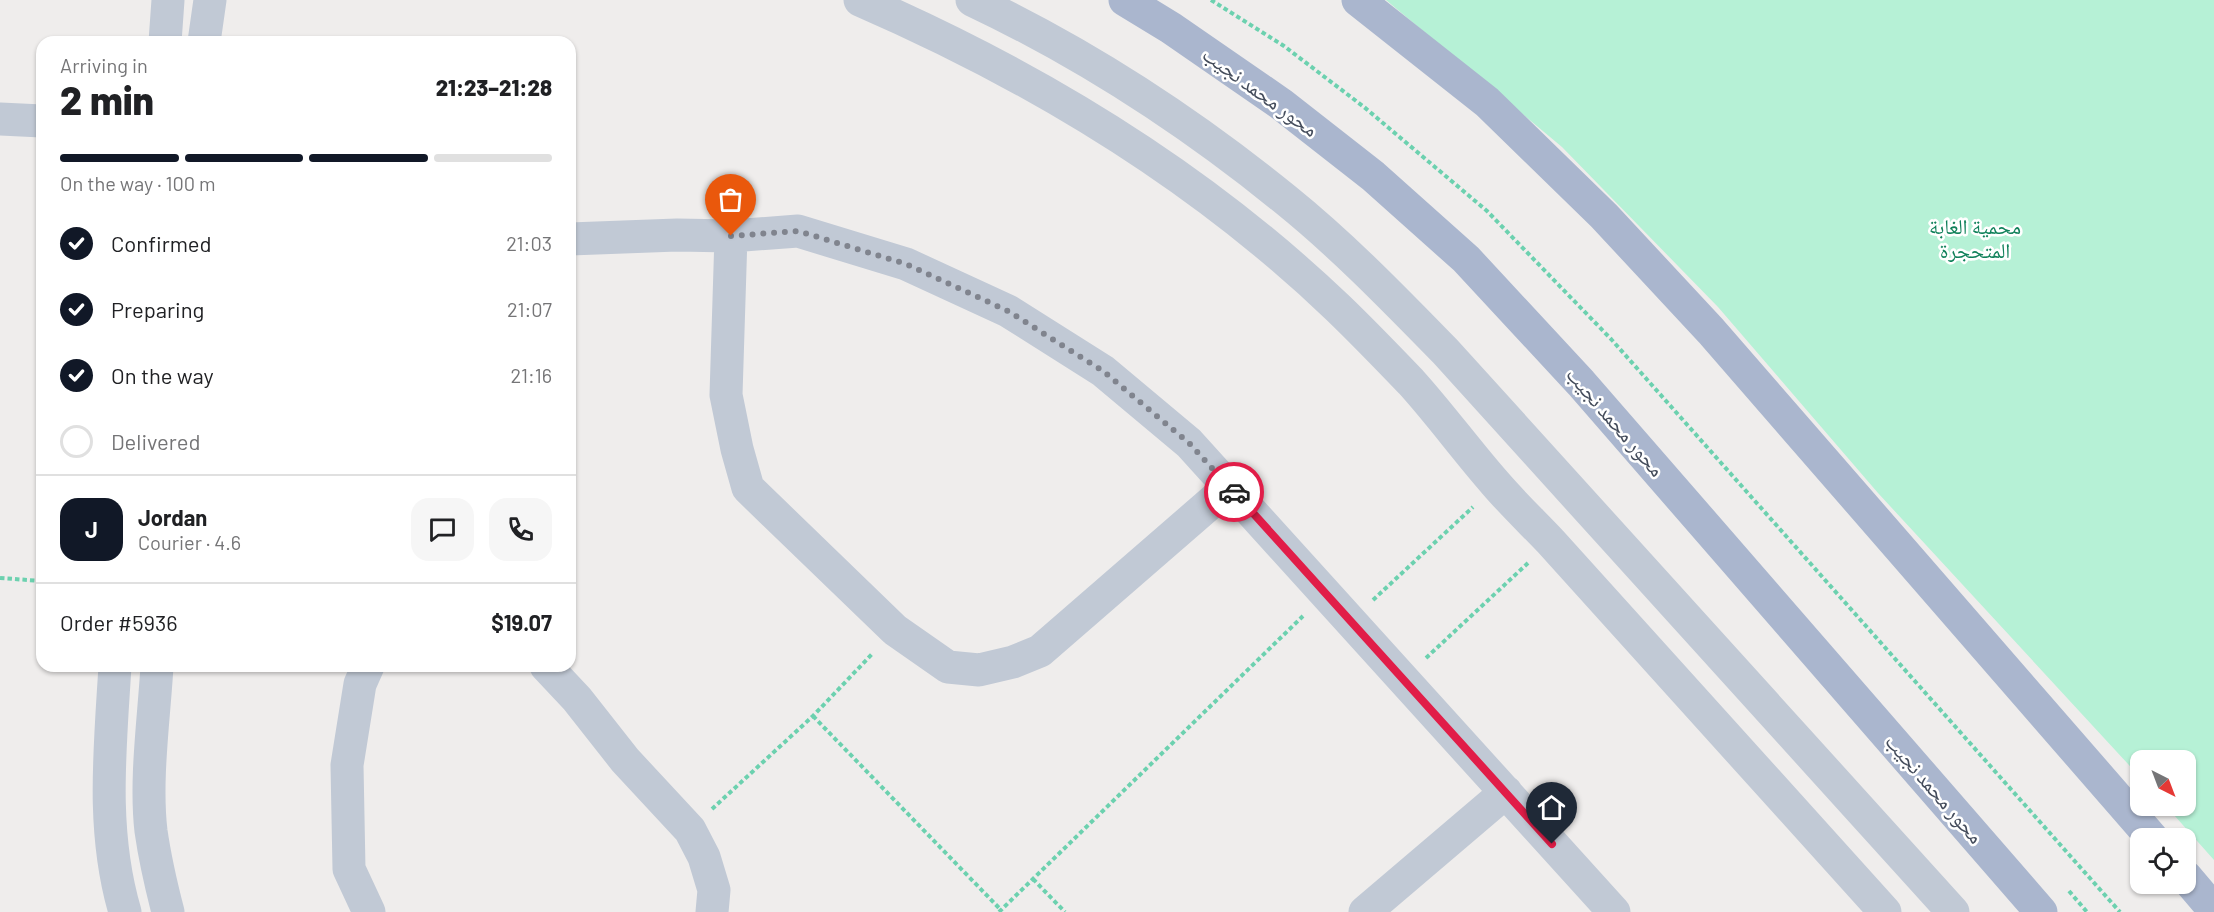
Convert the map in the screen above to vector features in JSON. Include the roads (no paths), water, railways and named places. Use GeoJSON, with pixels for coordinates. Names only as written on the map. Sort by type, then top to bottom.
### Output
{"type":"FeatureCollection","features":[{"type":"Feature","properties":{"kind":"main road","name":"محور محمد نجيب"},"geometry":{"type":"LineString","coordinates":[[1125,0],[1171,28],[1281,104],[1373,176],[1466,259],[1581,382],[2041,912]]}},
{"type":"Feature","properties":{"kind":"main road"},"geometry":{"type":"LineString","coordinates":[[1358,0],[1487,102],[1604,216],[1719,340],[2143,828]]}},
{"type":"Feature","properties":{"kind":"main road"},"geometry":{"type":"LineString","coordinates":[[2196,889],[2214,910]]}},
{"type":"Feature","properties":{"kind":"street"},"geometry":{"type":"LineString","coordinates":[[165,36],[168,0]]}},
{"type":"Feature","properties":{"kind":"street"},"geometry":{"type":"LineString","coordinates":[[205,36],[210,0]]}},
{"type":"Feature","properties":{"kind":"street"},"geometry":{"type":"LineString","coordinates":[[860,0],[992,62],[1085,114],[1192,187],[1257,237],[1337,307],[1411,383],[1496,485],[1551,542],[1885,912]]}},
{"type":"Feature","properties":{"kind":"street"},"geometry":{"type":"LineString","coordinates":[[972,0],[1012,19],[1108,73],[1199,134],[1287,201],[1369,274],[1445,351],[1953,912]]}},
{"type":"Feature","properties":{"kind":"street"},"geometry":{"type":"LineString","coordinates":[[0,119],[36,121]]}},
{"type":"Feature","properties":{"kind":"street"},"geometry":{"type":"LineString","coordinates":[[576,238],[731,236],[798,231],[906,264],[1008,311],[1103,371],[1189,443],[1614,912]]}},
{"type":"Feature","properties":{"kind":"street"},"geometry":{"type":"LineString","coordinates":[[731,236],[726,395],[748,488],[895,630],[948,667],[979,670],[1013,662],[1040,651],[1229,487]]}},
{"type":"Feature","properties":{"kind":"street"},"geometry":{"type":"LineString","coordinates":[[115,672],[107,780],[111,841],[118,888],[125,912]]}},
{"type":"Feature","properties":{"kind":"street"},"geometry":{"type":"LineString","coordinates":[[157,672],[150,777],[151,830],[168,912]]}},
{"type":"Feature","properties":{"kind":"street"},"geometry":{"type":"LineString","coordinates":[[365,672],[360,684],[347,765],[349,869],[369,912]]}},
{"type":"Feature","properties":{"kind":"street"},"geometry":{"type":"LineString","coordinates":[[552,672],[577,699],[625,760],[690,830],[704,857],[714,890],[712,912]]}},
{"type":"Feature","properties":{"kind":"street"},"geometry":{"type":"LineString","coordinates":[[1365,912],[1506,792]]}},
{"type":"Feature","properties":{"kind":"park label","name":"محمية الغابة المتحجرة"},"geometry":{"type":"Point","coordinates":[1975,239]}}]}
